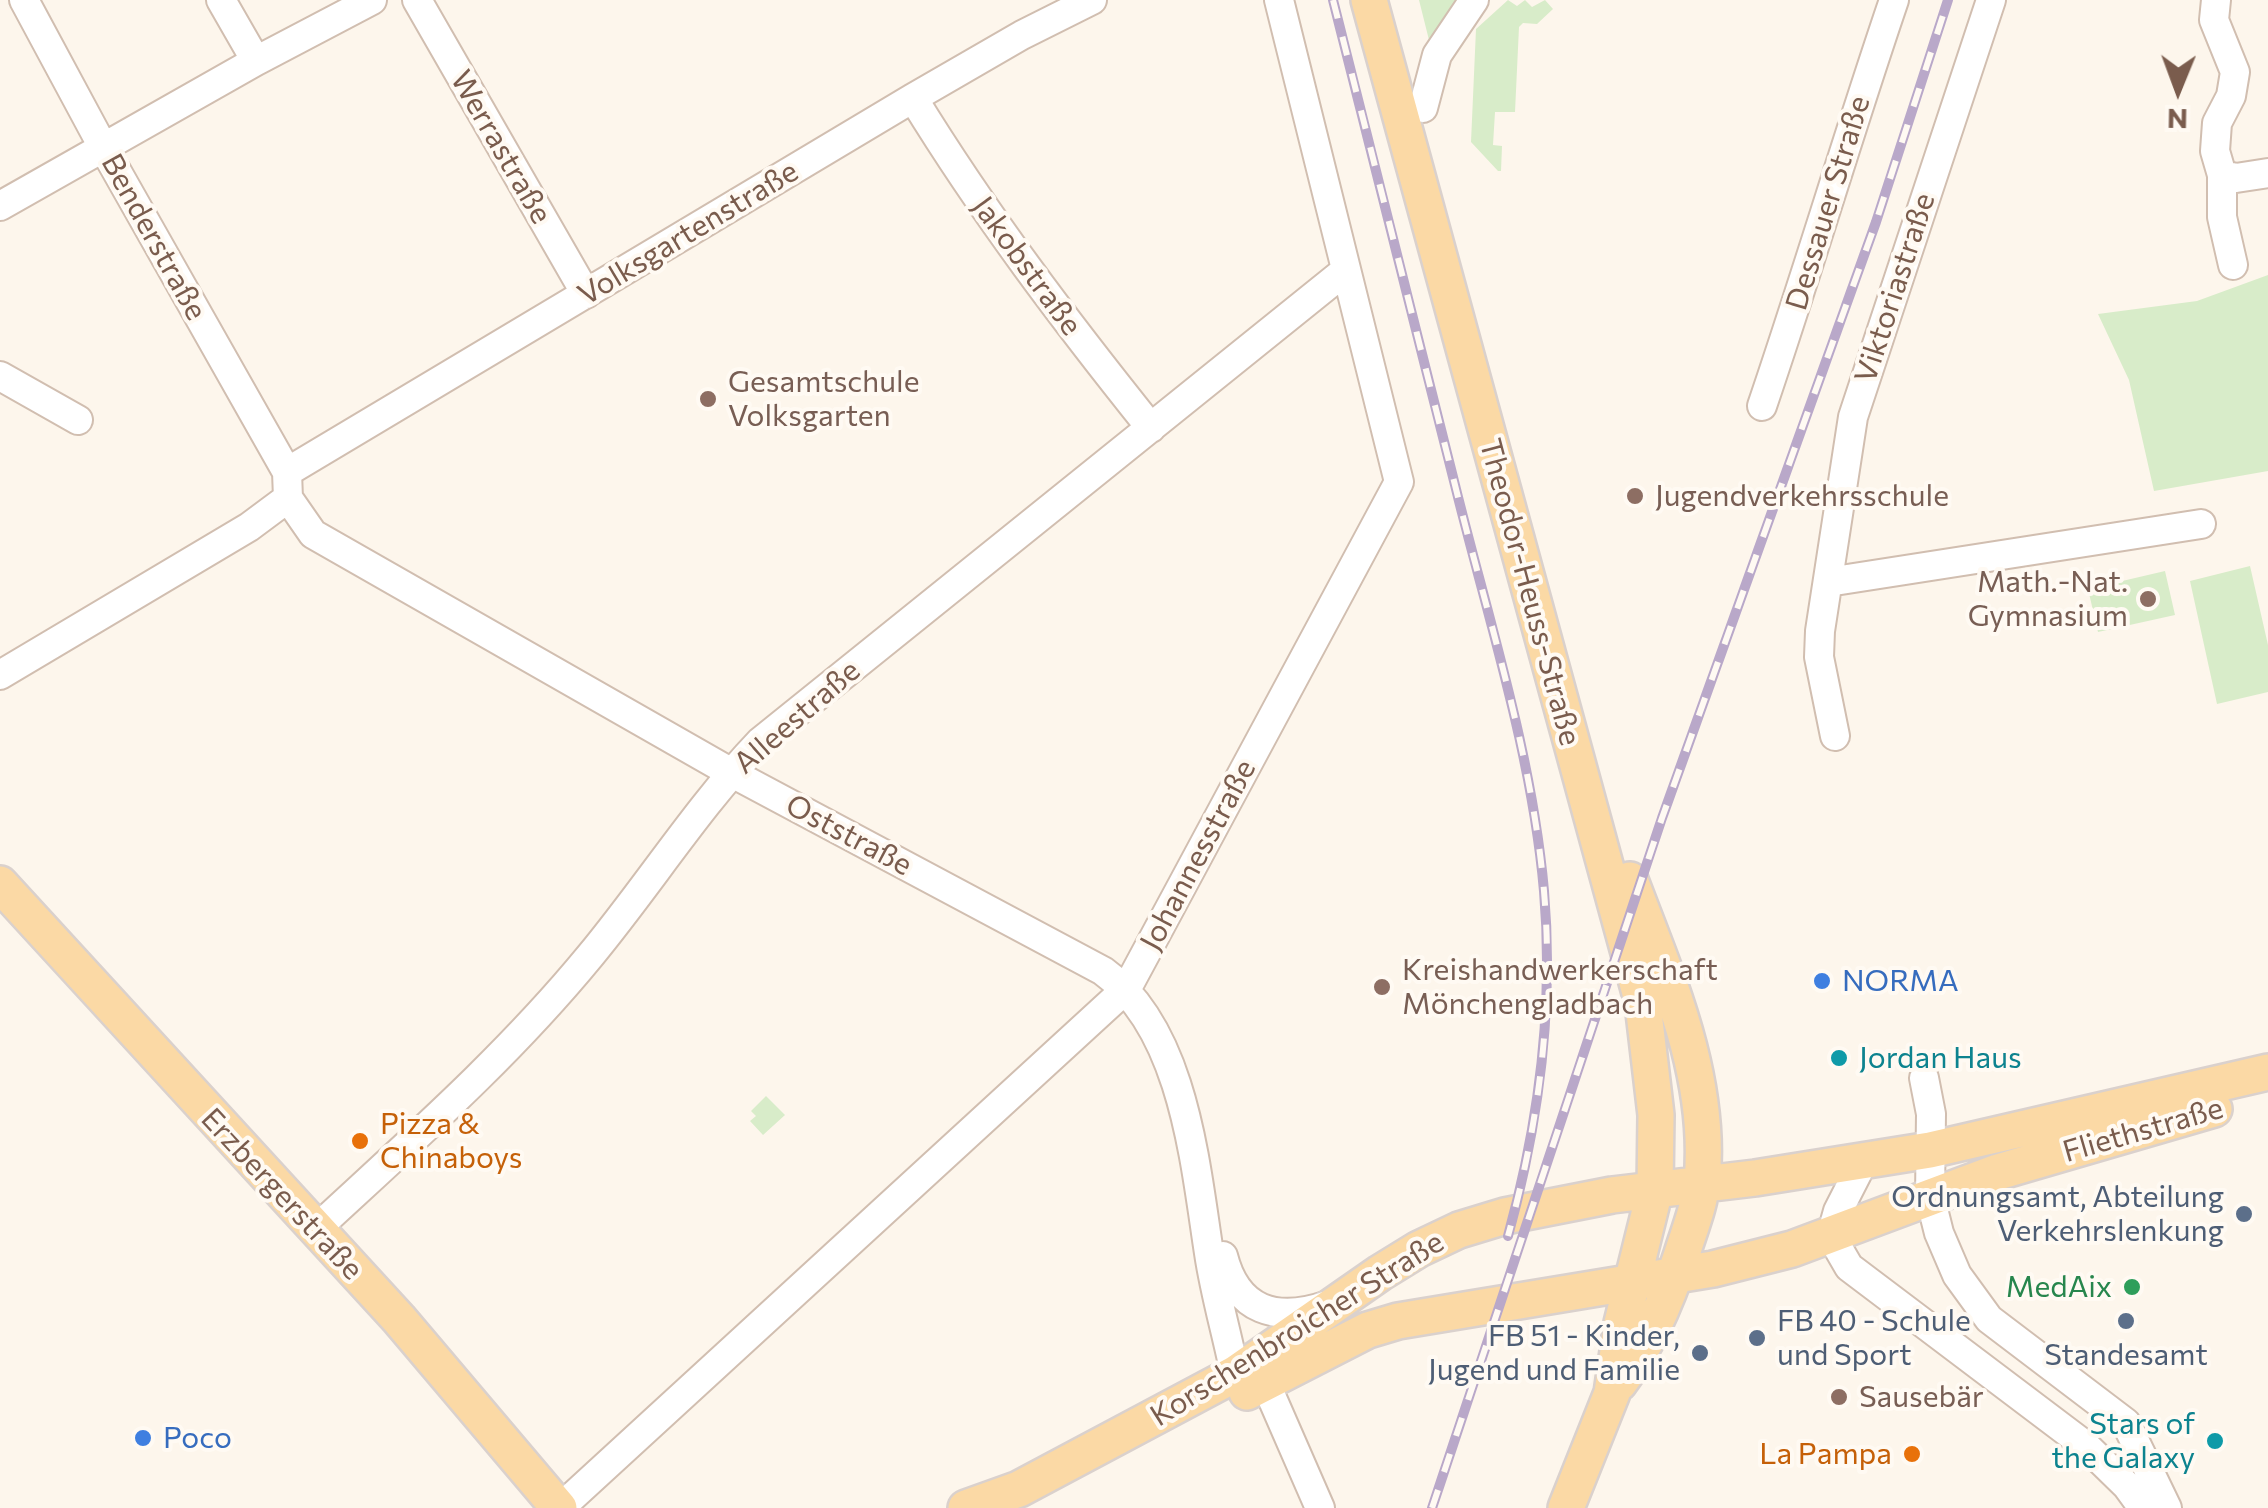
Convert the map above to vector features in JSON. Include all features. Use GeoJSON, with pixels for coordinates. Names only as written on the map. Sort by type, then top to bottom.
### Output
{"type":"FeatureCollection","features":[{"type":"Feature","properties":{"kind":"main road","name":"Theodor-Heuss-Straße"},"geometry":{"type":"LineString","coordinates":[[1369,0],[1643,1004],[1656,1115],[1655,1190],[1622,1323],[1612,1393]]}},
{"type":"Feature","properties":{"kind":"main road","name":"Theodor-Heuss-Straße"},"geometry":{"type":"LineString","coordinates":[[1394,0],[1626,870],[1694,1066],[1703,1141],[1702,1184],[1675,1275],[1651,1335],[1612,1393]]}},
{"type":"Feature","properties":{"kind":"main road","name":"Erzbergerstraße"},"geometry":{"type":"LineString","coordinates":[[0,884],[448,1374],[559,1508]]}},
{"type":"Feature","properties":{"kind":"main road","name":"Fliethstraße"},"geometry":{"type":"LineString","coordinates":[[1702,1184],[1930,1150],[2268,1072]]}},
{"type":"Feature","properties":{"kind":"main road","name":"Fliethstraße"},"geometry":{"type":"LineString","coordinates":[[1675,1275],[1753,1260],[1831,1236],[1998,1172],[2268,1094]]}},
{"type":"Feature","properties":{"kind":"main road"},"geometry":{"type":"LineString","coordinates":[[1634,1282],[1751,1178]]}},
{"type":"Feature","properties":{"kind":"main road","name":"Korschenbroicher Straße"},"geometry":{"type":"LineString","coordinates":[[1027,1508],[1250,1378],[1344,1299],[1420,1249],[1460,1230],[1505,1216],[1702,1184]]}},
{"type":"Feature","properties":{"kind":"main road"},"geometry":{"type":"LineString","coordinates":[[1577,1291],[1662,1229],[1702,1184]]}},
{"type":"Feature","properties":{"kind":"main road","name":"Korschenbroicher Straße"},"geometry":{"type":"LineString","coordinates":[[966,1508],[1020,1489],[1250,1378],[1368,1330],[1398,1321],[1675,1275]]}},
{"type":"Feature","properties":{"kind":"main road"},"geometry":{"type":"LineString","coordinates":[[1566,1508],[1612,1393]]}},
{"type":"Feature","properties":{"kind":"street","name":"Benderstraße"},"geometry":{"type":"LineString","coordinates":[[24,0],[288,485]]}},
{"type":"Feature","properties":{"kind":"street"},"geometry":{"type":"LineString","coordinates":[[221,0],[256,61]]}},
{"type":"Feature","properties":{"kind":"street"},"geometry":{"type":"LineString","coordinates":[[0,206],[372,0]]}},
{"type":"Feature","properties":{"kind":"street","name":"Werrastraße"},"geometry":{"type":"LineString","coordinates":[[417,0],[586,294]]}},
{"type":"Feature","properties":{"kind":"street","name":"Volksgartenstraße"},"geometry":{"type":"LineString","coordinates":[[0,675],[249,527],[288,485],[586,294],[913,98],[1092,0]]}},
{"type":"Feature","properties":{"kind":"street","name":"Johannesstraße"},"geometry":{"type":"LineString","coordinates":[[559,1508],[1126,988],[1398,482],[1279,0]]}},
{"type":"Feature","properties":{"kind":"street"},"geometry":{"type":"LineString","coordinates":[[1423,108],[1437,55],[1474,0]]}},
{"type":"Feature","properties":{"kind":"street","name":"Dessauer Straße"},"geometry":{"type":"LineString","coordinates":[[1762,406],[1894,0]]}},
{"type":"Feature","properties":{"kind":"street","name":"Viktoriastraße"},"geometry":{"type":"LineString","coordinates":[[1835,736],[1819,657],[1852,418],[1991,0]]}},
{"type":"Feature","properties":{"kind":"street"},"geometry":{"type":"LineString","coordinates":[[2216,0],[2214,20],[2235,72],[2231,96],[2217,123],[2216,150],[2222,175],[2222,217],[2233,265]]}},
{"type":"Feature","properties":{"kind":"street","name":"Jakobstraße"},"geometry":{"type":"LineString","coordinates":[[913,98],[953,163],[1034,277],[1151,428]]}},
{"type":"Feature","properties":{"kind":"street"},"geometry":{"type":"LineString","coordinates":[[2222,175],[2236,178],[2268,173]]}},
{"type":"Feature","properties":{"kind":"street","name":"Alleestraße"},"geometry":{"type":"LineString","coordinates":[[315,1230],[505,1053],[591,955],[730,772],[760,742],[1345,271]]}},
{"type":"Feature","properties":{"kind":"street"},"geometry":{"type":"LineString","coordinates":[[0,376],[78,420]]}},
{"type":"Feature","properties":{"kind":"street","name":"Oststraße"},"geometry":{"type":"LineString","coordinates":[[288,485],[314,534],[730,772],[1103,971],[1126,988],[1166,1055],[1206,1218],[1208,1252],[1250,1378],[1320,1508]]}},
{"type":"Feature","properties":{"kind":"street"},"geometry":{"type":"LineString","coordinates":[[1828,582],[2201,524]]}},
{"type":"Feature","properties":{"kind":"street"},"geometry":{"type":"LineString","coordinates":[[1924,1078],[1932,1114],[1930,1197],[1947,1254],[1972,1298],[1990,1319],[2126,1423],[2167,1508]]}},
{"type":"Feature","properties":{"kind":"street"},"geometry":{"type":"LineString","coordinates":[[1863,1162],[1838,1210],[1831,1236],[1849,1267],[2086,1446],[2127,1486],[2143,1508]]}},
{"type":"Feature","properties":{"kind":"street","name":"Oststraße"},"geometry":{"type":"LineString","coordinates":[[1206,1218],[1229,1280],[1244,1299],[1283,1312],[1312,1310],[1344,1299]]}},
{"type":"Feature","properties":{"kind":"green space"},"geometry":{"type":"Polygon","coordinates":[[[1419,0],[1465,0],[1431,48],[1419,0]]]}},
{"type":"Feature","properties":{"kind":"green space"},"geometry":{"type":"Polygon","coordinates":[[[1508,0],[1517,6],[1525,0],[1532,7],[1545,0],[1553,9],[1537,24],[1523,23],[1519,27],[1515,112],[1495,112],[1493,145],[1502,146],[1498,171],[1471,142],[1476,29],[1508,0]]]}},
{"type":"Feature","properties":{"kind":"green space"},"geometry":{"type":"Polygon","coordinates":[[[2268,275],[2268,471],[2154,491],[2129,380],[2098,314],[2197,301],[2268,275]]]}},
{"type":"Feature","properties":{"kind":"green space"},"geometry":{"type":"Polygon","coordinates":[[[2250,566],[2268,645],[2268,692],[2217,704],[2190,581],[2250,566]]]}},
{"type":"Feature","properties":{"kind":"green space"},"geometry":{"type":"Polygon","coordinates":[[[2165,571],[2175,615],[2098,632],[2088,589],[2165,571]]]}},
{"type":"Feature","properties":{"kind":"green space"},"geometry":{"type":"Polygon","coordinates":[[[766,1096],[785,1115],[763,1135],[750,1121],[756,1116],[751,1111],[766,1096]]]}},
{"type":"Feature","properties":{"kind":"railway"},"geometry":{"type":"LineString","coordinates":[[1333,0],[1507,686],[1538,839],[1547,935],[1545,1022],[1536,1108],[1508,1236]]}},
{"type":"Feature","properties":{"kind":"railway"},"geometry":{"type":"LineString","coordinates":[[1432,1508],[1662,818],[1876,222],[1948,0]]}},
{"type":"Feature","properties":{"kind":"place","name":"Gesamtschule Volksgarten"},"geometry":{"type":"Point","coordinates":[708,399]}},
{"type":"Feature","properties":{"kind":"place","name":"Jugendverkehrsschule"},"geometry":{"type":"Point","coordinates":[1635,496]}},
{"type":"Feature","properties":{"kind":"place","name":"Math.-Nat. Gymnasium"},"geometry":{"type":"Point","coordinates":[2148,599]}},
{"type":"Feature","properties":{"kind":"place","name":"NORMA"},"geometry":{"type":"Point","coordinates":[1822,981]}},
{"type":"Feature","properties":{"kind":"place","name":"Kreishandwerkerschaft Mönchengladbach"},"geometry":{"type":"Point","coordinates":[1382,987]}},
{"type":"Feature","properties":{"kind":"place","name":"Jordan Haus"},"geometry":{"type":"Point","coordinates":[1839,1058]}},
{"type":"Feature","properties":{"kind":"place","name":"Pizza & Chinaboys"},"geometry":{"type":"Point","coordinates":[360,1141]}},
{"type":"Feature","properties":{"kind":"place","name":"Ordnungsamt, Abteilung Verkehrslenkung"},"geometry":{"type":"Point","coordinates":[2244,1214]}},
{"type":"Feature","properties":{"kind":"place","name":"MedAix"},"geometry":{"type":"Point","coordinates":[2132,1287]}},
{"type":"Feature","properties":{"kind":"place","name":"Standesamt"},"geometry":{"type":"Point","coordinates":[2126,1321]}},
{"type":"Feature","properties":{"kind":"place","name":"FB 40 - Schule und Sport"},"geometry":{"type":"Point","coordinates":[1757,1338]}},
{"type":"Feature","properties":{"kind":"place","name":"FB 51 - Kinder, Jugend und Familie"},"geometry":{"type":"Point","coordinates":[1700,1353]}},
{"type":"Feature","properties":{"kind":"place","name":"Sausebär"},"geometry":{"type":"Point","coordinates":[1839,1397]}},
{"type":"Feature","properties":{"kind":"place","name":"Poco"},"geometry":{"type":"Point","coordinates":[143,1438]}},
{"type":"Feature","properties":{"kind":"place","name":"Stars of the Galaxy"},"geometry":{"type":"Point","coordinates":[2215,1441]}},
{"type":"Feature","properties":{"kind":"place","name":"La Pampa"},"geometry":{"type":"Point","coordinates":[1912,1454]}}]}
